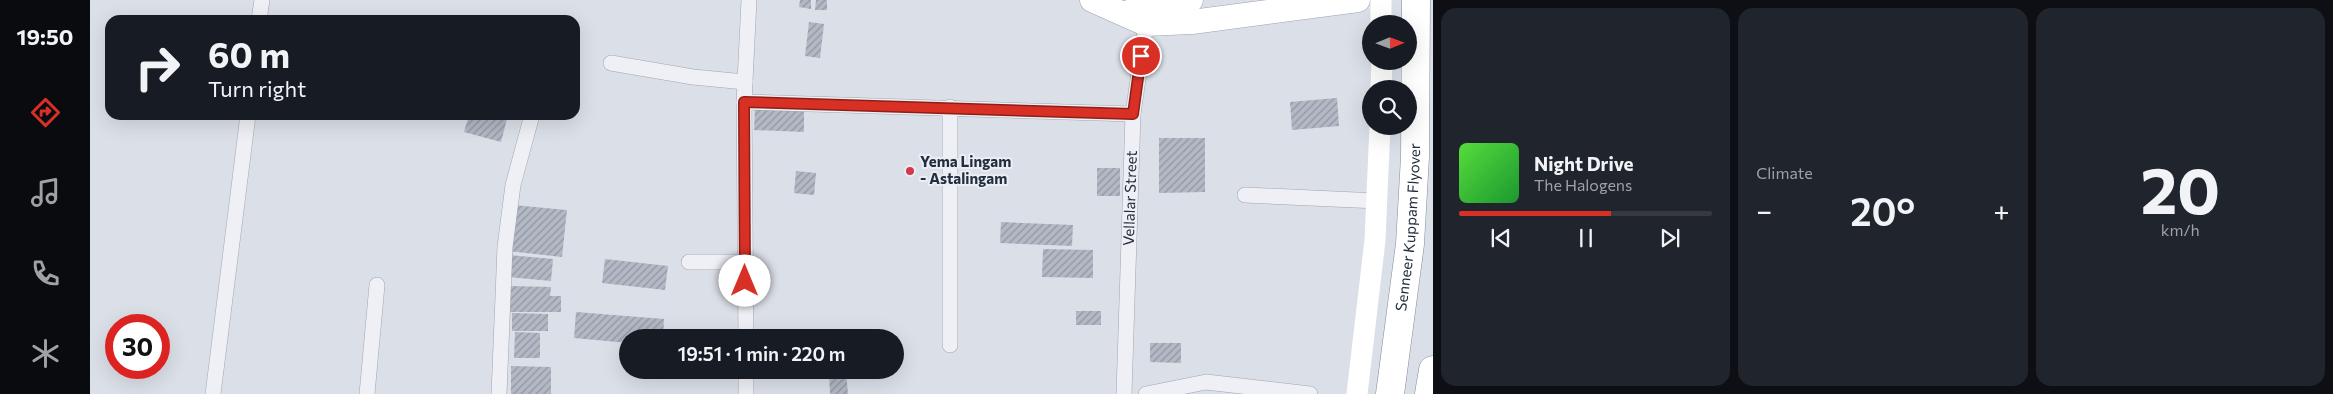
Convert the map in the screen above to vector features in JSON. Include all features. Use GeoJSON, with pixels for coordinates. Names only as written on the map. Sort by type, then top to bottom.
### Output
{"type":"FeatureCollection","features":[{"type":"Feature","properties":{"kind":"highway","name":"Senneer Kuppam Flyover"},"geometry":{"type":"LineString","coordinates":[[1390,394],[1412,215],[1416,148],[1416,0]]}},
{"type":"Feature","properties":{"kind":"highway"},"geometry":{"type":"LineString","coordinates":[[1429,394],[1433,370]]}},
{"type":"Feature","properties":{"kind":"main road"},"geometry":{"type":"LineString","coordinates":[[1092,0],[1124,14],[1147,14],[1192,22],[1358,0]]}},
{"type":"Feature","properties":{"kind":"main road"},"geometry":{"type":"LineString","coordinates":[[1147,14],[1191,0]]}},
{"type":"Feature","properties":{"kind":"street"},"geometry":{"type":"LineString","coordinates":[[260,15],[262,0]]}},
{"type":"Feature","properties":{"kind":"street"},"geometry":{"type":"LineString","coordinates":[[746,329],[744,102],[749,0]]}},
{"type":"Feature","properties":{"kind":"street"},"geometry":{"type":"LineString","coordinates":[[1381,0],[1381,15]]}},
{"type":"Feature","properties":{"kind":"street","name":"Vellalar Street"},"geometry":{"type":"LineString","coordinates":[[1124,394],[1133,114],[1147,14]]}},
{"type":"Feature","properties":{"kind":"street"},"geometry":{"type":"LineString","coordinates":[[611,64],[693,77],[745,82]]}},
{"type":"Feature","properties":{"kind":"street"},"geometry":{"type":"LineString","coordinates":[[744,102],[1133,114]]}},
{"type":"Feature","properties":{"kind":"street"},"geometry":{"type":"LineString","coordinates":[[950,107],[950,345]]}},
{"type":"Feature","properties":{"kind":"street"},"geometry":{"type":"LineString","coordinates":[[213,394],[247,120]]}},
{"type":"Feature","properties":{"kind":"street"},"geometry":{"type":"LineString","coordinates":[[499,394],[505,248],[513,185],[531,120]]}},
{"type":"Feature","properties":{"kind":"street"},"geometry":{"type":"LineString","coordinates":[[1357,394],[1370,297],[1378,201],[1380,135]]}},
{"type":"Feature","properties":{"kind":"street"},"geometry":{"type":"LineString","coordinates":[[1245,195],[1378,201]]}},
{"type":"Feature","properties":{"kind":"street"},"geometry":{"type":"LineString","coordinates":[[689,262],[745,262]]}},
{"type":"Feature","properties":{"kind":"street"},"geometry":{"type":"LineString","coordinates":[[367,394],[377,285]]}},
{"type":"Feature","properties":{"kind":"street"},"geometry":{"type":"LineString","coordinates":[[746,379],[746,394]]}},
{"type":"Feature","properties":{"kind":"street"},"geometry":{"type":"LineString","coordinates":[[1146,394],[1206,382],[1310,394]]}},
{"type":"Feature","properties":{"kind":"building"},"geometry":{"type":"Polygon","coordinates":[[[800,0],[811,0],[811,9],[799,7],[800,0]]]}},
{"type":"Feature","properties":{"kind":"building"},"geometry":{"type":"Polygon","coordinates":[[[816,0],[827,0],[827,10],[815,10],[816,0]]]}},
{"type":"Feature","properties":{"kind":"building"},"geometry":{"type":"Polygon","coordinates":[[[809,22],[824,24],[820,58],[805,56],[809,22]]]}},
{"type":"Feature","properties":{"kind":"building"},"geometry":{"type":"Polygon","coordinates":[[[1337,98],[1339,126],[1292,130],[1290,102],[1337,98]]]}},
{"type":"Feature","properties":{"kind":"building"},"geometry":{"type":"Polygon","coordinates":[[[755,107],[804,109],[804,132],[754,130],[755,107]]]}},
{"type":"Feature","properties":{"kind":"building"},"geometry":{"type":"Polygon","coordinates":[[[468,120],[507,120],[501,142],[464,132],[468,120]]]}},
{"type":"Feature","properties":{"kind":"building"},"geometry":{"type":"Polygon","coordinates":[[[1159,138],[1205,138],[1205,192],[1159,193],[1159,138]]]}},
{"type":"Feature","properties":{"kind":"building"},"geometry":{"type":"Polygon","coordinates":[[[1097,168],[1120,168],[1120,196],[1097,196],[1097,168]]]}},
{"type":"Feature","properties":{"kind":"building"},"geometry":{"type":"Polygon","coordinates":[[[796,171],[816,173],[814,195],[794,193],[796,171]]]}},
{"type":"Feature","properties":{"kind":"building"},"geometry":{"type":"Polygon","coordinates":[[[513,205],[567,210],[562,257],[508,251],[513,205]]]}},
{"type":"Feature","properties":{"kind":"building"},"geometry":{"type":"Polygon","coordinates":[[[1001,222],[1073,225],[1072,246],[1000,243],[1001,222]]]}},
{"type":"Feature","properties":{"kind":"building"},"geometry":{"type":"Polygon","coordinates":[[[1043,249],[1093,250],[1093,278],[1042,277],[1043,249]]]}},
{"type":"Feature","properties":{"kind":"building"},"geometry":{"type":"Polygon","coordinates":[[[509,255],[553,259],[551,281],[507,277],[509,255]]]}},
{"type":"Feature","properties":{"kind":"building"},"geometry":{"type":"Polygon","coordinates":[[[605,259],[668,266],[665,290],[602,283],[605,259]]]}},
{"type":"Feature","properties":{"kind":"building"},"geometry":{"type":"Polygon","coordinates":[[[509,286],[551,287],[550,296],[561,296],[561,312],[509,312],[509,286]]]}},
{"type":"Feature","properties":{"kind":"building"},"geometry":{"type":"Polygon","coordinates":[[[1076,311],[1101,311],[1101,325],[1076,325],[1076,311]]]}},
{"type":"Feature","properties":{"kind":"building"},"geometry":{"type":"Polygon","coordinates":[[[576,312],[664,319],[663,329],[619,329],[619,342],[574,338],[576,312]]]}},
{"type":"Feature","properties":{"kind":"building"},"geometry":{"type":"Polygon","coordinates":[[[512,313],[548,314],[548,331],[512,331],[512,313]]]}},
{"type":"Feature","properties":{"kind":"building"},"geometry":{"type":"Polygon","coordinates":[[[515,332],[540,333],[540,358],[514,358],[515,332]]]}},
{"type":"Feature","properties":{"kind":"building"},"geometry":{"type":"Polygon","coordinates":[[[1150,343],[1181,343],[1181,363],[1150,362],[1150,343]]]}},
{"type":"Feature","properties":{"kind":"building"},"geometry":{"type":"Polygon","coordinates":[[[511,366],[551,367],[551,394],[511,394],[511,366]]]}},
{"type":"Feature","properties":{"kind":"building"},"geometry":{"type":"Polygon","coordinates":[[[829,379],[847,379],[848,394],[830,394],[829,379]]]}},
{"type":"Feature","properties":{"kind":"place","name":"Yema Lingam - Astalingam"},"geometry":{"type":"Point","coordinates":[910,171]}},
{"type":"Feature","properties":{"kind":"route"},"geometry":{"type":"LineString","coordinates":[[745,281],[744,102],[1133,114],[1141,56]]}}]}
